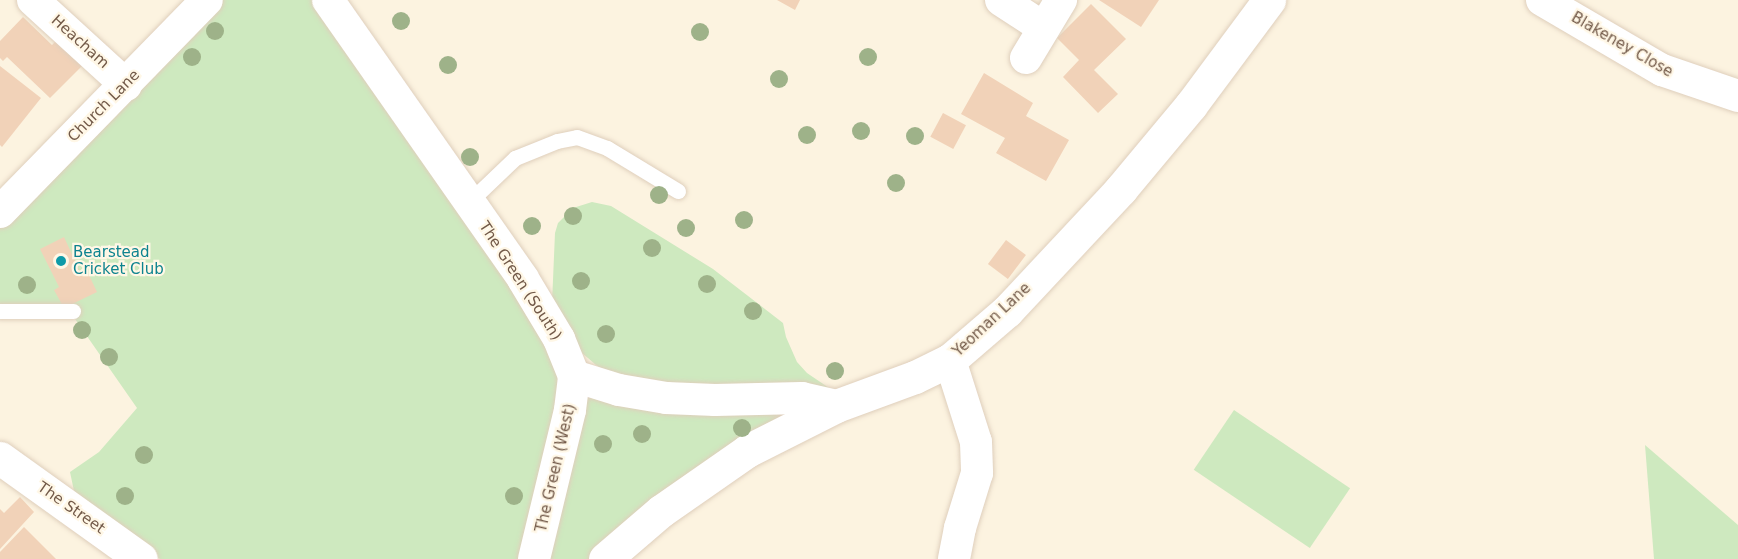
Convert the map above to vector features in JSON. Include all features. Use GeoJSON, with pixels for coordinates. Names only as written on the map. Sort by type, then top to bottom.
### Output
{"type":"FeatureCollection","features":[{"type":"Feature","properties":{"kind":"street","name":"Heacham"},"geometry":{"type":"LineString","coordinates":[[33,0],[126,85]]}},
{"type":"Feature","properties":{"kind":"street","name":"Church Lane"},"geometry":{"type":"LineString","coordinates":[[0,212],[207,0]]}},
{"type":"Feature","properties":{"kind":"street","name":"The Green (South)"},"geometry":{"type":"LineString","coordinates":[[328,0],[543,310],[574,376]]}},
{"type":"Feature","properties":{"kind":"street"},"geometry":{"type":"LineString","coordinates":[[1001,0],[1044,28]]}},
{"type":"Feature","properties":{"kind":"street"},"geometry":{"type":"LineString","coordinates":[[1026,58],[1061,0]]}},
{"type":"Feature","properties":{"kind":"street","name":"Yeoman Lane"},"geometry":{"type":"LineString","coordinates":[[605,559],[661,511],[706,477],[747,451],[836,406],[915,377],[950,360],[1006,310],[1121,189],[1191,105],[1269,0]]}},
{"type":"Feature","properties":{"kind":"street","name":"Blakeney Close"},"geometry":{"type":"LineString","coordinates":[[1542,0],[1662,70],[1738,96]]}},
{"type":"Feature","properties":{"kind":"street"},"geometry":{"type":"LineString","coordinates":[[950,360],[976,442],[977,452],[977,474],[960,528],[954,559]]}},
{"type":"Feature","properties":{"kind":"street"},"geometry":{"type":"LineString","coordinates":[[574,376],[619,390],[666,398],[715,400],[802,398],[836,406]]}},
{"type":"Feature","properties":{"kind":"street","name":"The Green (West)"},"geometry":{"type":"LineString","coordinates":[[534,559],[570,410],[574,376]]}},
{"type":"Feature","properties":{"kind":"street","name":"The Street"},"geometry":{"type":"LineString","coordinates":[[5,468],[129,555]]}},
{"type":"Feature","properties":{"kind":"lane"},"geometry":{"type":"LineString","coordinates":[[469,202],[515,158],[557,141],[577,137],[607,148],[678,191]]}},
{"type":"Feature","properties":{"kind":"lane"},"geometry":{"type":"LineString","coordinates":[[0,311],[73,311]]}},
{"type":"Feature","properties":{"kind":"green space"},"geometry":{"type":"Polygon","coordinates":[[[216,0],[313,0],[540,327],[557,374],[558,388],[523,559],[160,559],[74,491],[70,472],[99,452],[137,408],[75,319],[73,311],[0,304],[0,227],[216,0]]]}},
{"type":"Feature","properties":{"kind":"green space"},"geometry":{"type":"Polygon","coordinates":[[[592,202],[611,206],[713,269],[783,323],[786,337],[797,362],[807,373],[832,390],[673,391],[612,376],[596,365],[581,352],[552,303],[555,233],[558,223],[573,208],[592,202]]]}},
{"type":"Feature","properties":{"kind":"green space"},"geometry":{"type":"Polygon","coordinates":[[[590,395],[791,409],[589,559],[543,559],[585,399],[590,395]]]}},
{"type":"Feature","properties":{"kind":"green space"},"geometry":{"type":"Polygon","coordinates":[[[1234,410],[1350,488],[1310,548],[1194,470],[1234,410]]]}},
{"type":"Feature","properties":{"kind":"green space"},"geometry":{"type":"Polygon","coordinates":[[[1645,445],[1738,525],[1738,559],[1654,559],[1645,445]]]}},
{"type":"Feature","properties":{"kind":"building"},"geometry":{"type":"Polygon","coordinates":[[[777,0],[800,0],[795,10],[777,0]]]}},
{"type":"Feature","properties":{"kind":"building"},"geometry":{"type":"Polygon","coordinates":[[[1099,0],[1159,0],[1141,27],[1099,0]]]}},
{"type":"Feature","properties":{"kind":"building"},"geometry":{"type":"Polygon","coordinates":[[[1091,4],[1126,39],[1094,70],[1118,94],[1098,113],[1063,77],[1079,60],[1057,38],[1091,4]]]}},
{"type":"Feature","properties":{"kind":"building"},"geometry":{"type":"Polygon","coordinates":[[[23,17],[52,45],[58,39],[84,64],[50,98],[7,57],[3,61],[0,58],[0,41],[23,17]]]}},
{"type":"Feature","properties":{"kind":"building"},"geometry":{"type":"Polygon","coordinates":[[[0,66],[41,98],[2,147],[0,145],[0,66]]]}},
{"type":"Feature","properties":{"kind":"building"},"geometry":{"type":"Polygon","coordinates":[[[984,73],[1033,103],[1026,116],[1069,140],[1046,181],[996,153],[1005,138],[961,114],[984,73]]]}},
{"type":"Feature","properties":{"kind":"building"},"geometry":{"type":"Polygon","coordinates":[[[943,113],[966,125],[953,149],[930,137],[943,113]]]}},
{"type":"Feature","properties":{"kind":"building","name":"Bearstead Cricket Club"},"geometry":{"type":"Polygon","coordinates":[[[64,237],[82,276],[88,273],[97,292],[64,308],[54,290],[59,287],[40,249],[64,237]]]}},
{"type":"Feature","properties":{"kind":"building"},"geometry":{"type":"Polygon","coordinates":[[[1006,240],[1026,255],[1008,279],[988,264],[1006,240]]]}},
{"type":"Feature","properties":{"kind":"building"},"geometry":{"type":"Polygon","coordinates":[[[20,497],[34,512],[0,549],[0,509],[4,513],[20,497]]]}},
{"type":"Feature","properties":{"kind":"building"},"geometry":{"type":"Polygon","coordinates":[[[24,527],[56,559],[0,559],[0,552],[24,527]]]}},
{"type":"Feature","properties":{"kind":"place","name":"Bearstead Cricket Club"},"geometry":{"type":"Point","coordinates":[61,261]}}]}
